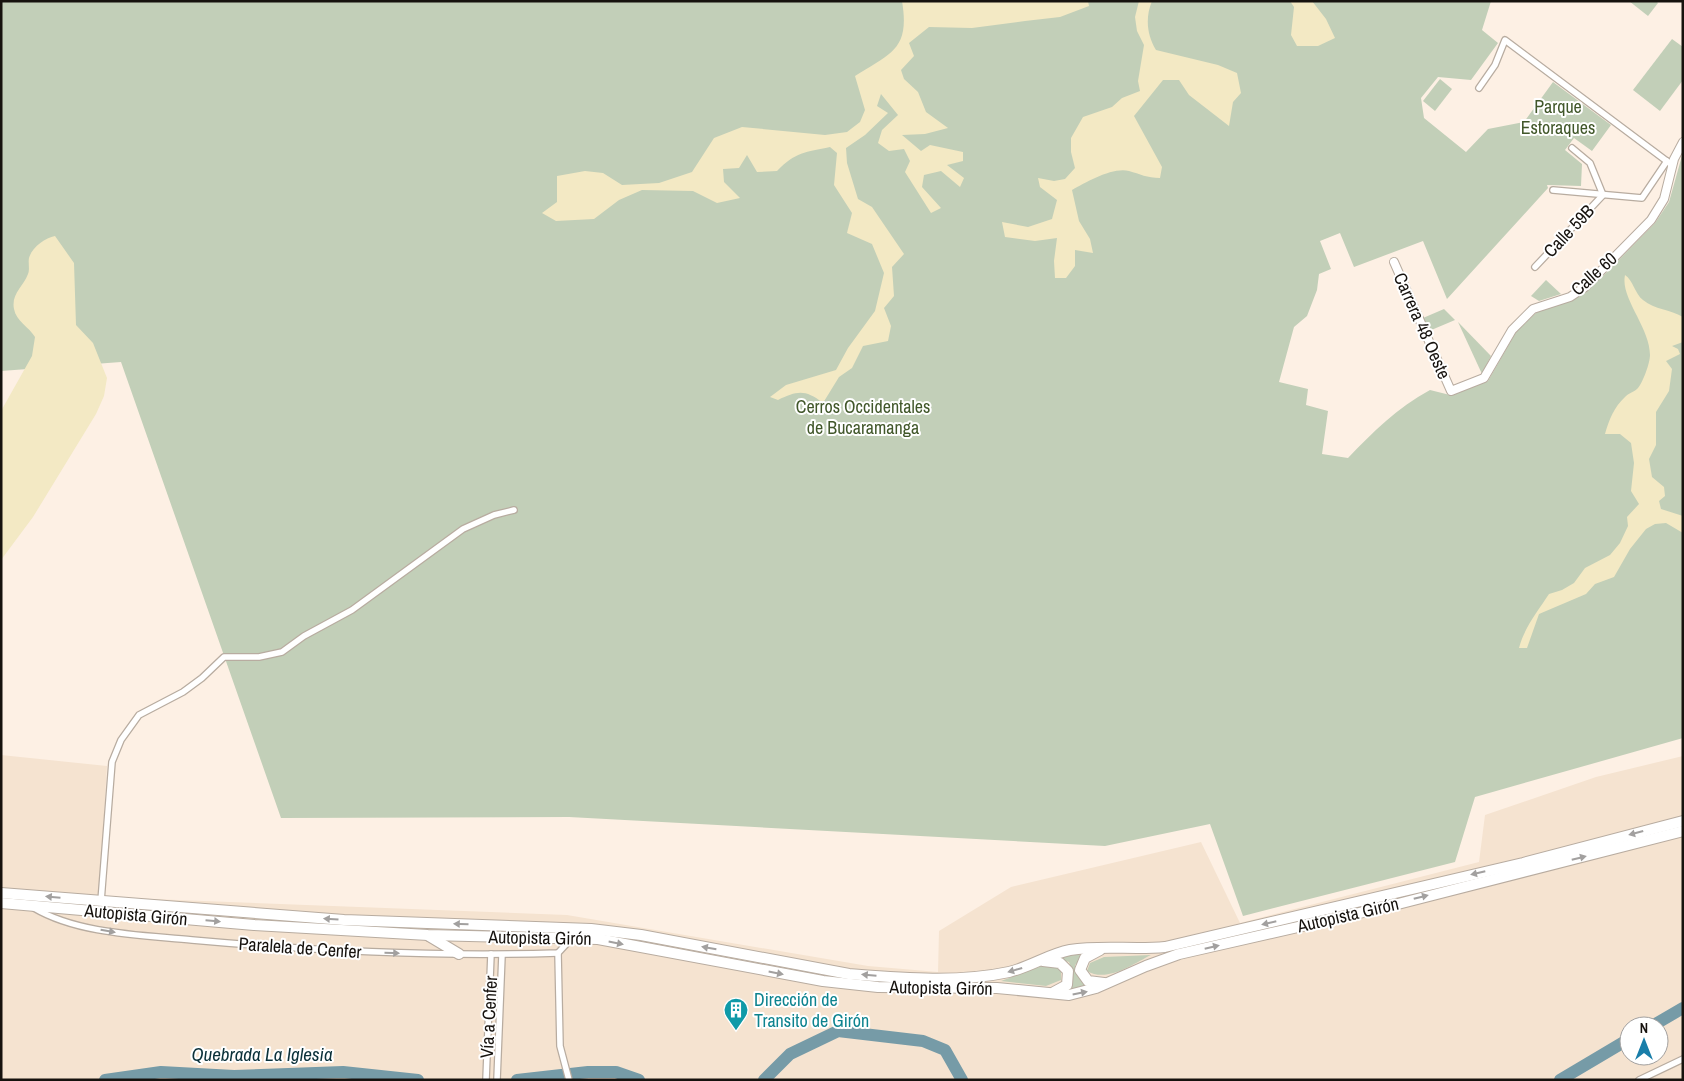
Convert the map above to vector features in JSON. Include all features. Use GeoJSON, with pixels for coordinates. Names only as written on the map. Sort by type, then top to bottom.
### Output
{"type":"FeatureCollection","features":[{"type":"Feature","properties":{"kind":"highway","name":"Autopista Girón"},"geometry":{"type":"LineString","coordinates":[[1,893],[344,920],[591,929],[640,935],[849,974],[884,976],[988,975],[1010,971],[1069,950],[1138,950],[1166,947],[1523,863],[1683,821]]}},
{"type":"Feature","properties":{"kind":"highway","name":"Autopista Girón"},"geometry":{"type":"LineString","coordinates":[[1,903],[254,925],[428,935],[598,939],[823,981],[878,987],[996,988],[1050,994],[1082,993],[1179,954],[1394,905],[1683,831]]}},
{"type":"Feature","properties":{"kind":"highway"},"geometry":{"type":"LineString","coordinates":[[428,935],[459,954]]}},
{"type":"Feature","properties":{"kind":"highway"},"geometry":{"type":"LineString","coordinates":[[1104,949],[1085,958],[1080,970],[1088,981],[1110,983]]}},
{"type":"Feature","properties":{"kind":"highway"},"geometry":{"type":"LineString","coordinates":[[1042,960],[1060,963],[1068,971],[1067,985],[1050,994]]}},
{"type":"Feature","properties":{"kind":"street"},"geometry":{"type":"LineString","coordinates":[[1479,88],[1495,65],[1506,40],[1670,163],[1642,198],[1553,190]]}},
{"type":"Feature","properties":{"kind":"street","name":"Calle 60"},"geometry":{"type":"LineString","coordinates":[[1451,391],[1484,378],[1512,330],[1535,307],[1570,297],[1590,283],[1656,212],[1668,191],[1670,163],[1683,142]]}},
{"type":"Feature","properties":{"kind":"street"},"geometry":{"type":"LineString","coordinates":[[1572,148],[1590,163],[1603,194]]}},
{"type":"Feature","properties":{"kind":"street","name":"Calle 59B"},"geometry":{"type":"LineString","coordinates":[[1535,267],[1603,194]]}},
{"type":"Feature","properties":{"kind":"street","name":"Carrera 48 Oeste"},"geometry":{"type":"LineString","coordinates":[[1394,262],[1451,391]]}},
{"type":"Feature","properties":{"kind":"street"},"geometry":{"type":"LineString","coordinates":[[101,901],[112,762],[122,740],[139,714],[183,692],[202,678],[224,657],[259,658],[282,652],[304,636],[352,610],[463,528],[494,515],[514,510]]}},
{"type":"Feature","properties":{"kind":"street","name":"Paralela de Cenfer"},"geometry":{"type":"LineString","coordinates":[[28,905],[49,916],[118,933],[295,950],[459,954],[558,953]]}},
{"type":"Feature","properties":{"kind":"street"},"geometry":{"type":"LineString","coordinates":[[569,1080],[560,1046],[558,953],[571,939]]}},
{"type":"Feature","properties":{"kind":"street","name":"Vía a Cenfer"},"geometry":{"type":"LineString","coordinates":[[486,1080],[492,954]]}},
{"type":"Feature","properties":{"kind":"street","name":"Vía a Cenfer"},"geometry":{"type":"LineString","coordinates":[[496,1080],[502,954]]}},
{"type":"Feature","properties":{"kind":"street"},"geometry":{"type":"LineString","coordinates":[[1639,1080],[1683,1059]]}},
{"type":"Feature","properties":{"kind":"shaded area"},"geometry":{"type":"Polygon","coordinates":[[[1,755],[107,766],[99,897],[567,915],[868,966],[938,972],[939,931],[1011,887],[1201,842],[1240,923],[1479,862],[1485,815],[1596,777],[1683,756],[1683,1080],[1,1080],[1,755]]]}},
{"type":"Feature","properties":{"kind":"green space","name":"Cerros Occidentales de Bucaramanga"},"geometry":{"type":"Polygon","coordinates":[[[1,1],[1491,1],[1482,30],[1498,43],[1471,80],[1438,77],[1421,98],[1424,118],[1466,152],[1488,129],[1524,122],[1553,82],[1611,125],[1592,151],[1574,138],[1565,150],[1582,164],[1581,186],[1547,185],[1548,188],[1447,299],[1423,241],[1354,267],[1340,233],[1320,241],[1331,269],[1319,274],[1317,290],[1307,316],[1294,327],[1279,382],[1308,389],[1306,405],[1328,411],[1322,454],[1348,458],[1396,413],[1430,390],[1450,395],[1488,381],[1516,332],[1538,311],[1572,300],[1603,276],[1655,223],[1669,202],[1683,152],[1683,738],[1475,797],[1455,862],[1243,916],[1210,824],[1105,846],[569,817],[281,818],[121,362],[1,371],[1,1]]]}},
{"type":"Feature","properties":{"kind":"green space"},"geometry":{"type":"Polygon","coordinates":[[[1629,1],[1656,1],[1658,3],[1648,16],[1629,1]]]}},
{"type":"Feature","properties":{"kind":"green space"},"geometry":{"type":"Polygon","coordinates":[[[1672,39],[1683,47],[1683,80],[1660,111],[1633,90],[1672,39]]]}},
{"type":"Feature","properties":{"kind":"green space"},"geometry":{"type":"Polygon","coordinates":[[[1440,79],[1452,89],[1435,111],[1423,101],[1440,79]]]}},
{"type":"Feature","properties":{"kind":"green space"},"geometry":{"type":"Polygon","coordinates":[[[1546,280],[1561,294],[1539,301],[1531,296],[1546,280]]]}},
{"type":"Feature","properties":{"kind":"green space"},"geometry":{"type":"Polygon","coordinates":[[[1444,309],[1455,320],[1429,331],[1423,318],[1444,309]]]}},
{"type":"Feature","properties":{"kind":"green space"},"geometry":{"type":"Polygon","coordinates":[[[1458,322],[1491,356],[1482,374],[1458,322]]]}},
{"type":"Feature","properties":{"kind":"green space"},"geometry":{"type":"Polygon","coordinates":[[[1088,953],[1075,965],[1080,979],[1092,986],[1067,990],[1073,973],[1069,962],[1056,958],[1088,953]]]}},
{"type":"Feature","properties":{"kind":"green space"},"geometry":{"type":"Polygon","coordinates":[[[1151,955],[1111,974],[1095,974],[1087,971],[1090,963],[1104,957],[1151,955]]]}},
{"type":"Feature","properties":{"kind":"green space"},"geometry":{"type":"Polygon","coordinates":[[[1050,963],[1061,970],[1061,980],[1046,986],[1001,981],[1050,963]]]}},
{"type":"Feature","properties":{"kind":"sand"},"geometry":{"type":"Polygon","coordinates":[[[902,1],[1088,1],[1089,6],[1060,17],[972,28],[929,27],[909,43],[914,56],[901,70],[904,79],[918,92],[926,112],[948,128],[925,134],[902,135],[921,151],[930,145],[963,152],[963,161],[947,165],[964,178],[960,187],[941,171],[924,175],[922,187],[941,208],[931,213],[905,172],[910,161],[904,149],[889,151],[878,143],[882,130],[898,115],[881,94],[877,106],[888,113],[865,135],[846,148],[847,163],[858,199],[872,207],[904,254],[892,267],[894,296],[884,308],[891,326],[888,341],[863,346],[852,368],[839,377],[823,403],[811,395],[801,393],[778,400],[770,397],[786,385],[836,370],[848,348],[875,311],[884,273],[872,244],[847,233],[852,213],[834,185],[837,153],[830,147],[795,156],[777,171],[757,172],[747,155],[739,168],[723,169],[724,182],[740,198],[717,203],[693,191],[642,190],[619,200],[594,219],[556,221],[542,213],[557,202],[557,176],[585,171],[603,173],[622,185],[659,183],[692,172],[714,138],[742,127],[825,135],[847,132],[860,122],[865,110],[855,76],[888,55],[895,48],[903,30],[902,1]]]}},
{"type":"Feature","properties":{"kind":"sand"},"geometry":{"type":"Polygon","coordinates":[[[1139,1],[1152,1],[1148,14],[1148,26],[1156,50],[1218,65],[1237,73],[1241,93],[1233,102],[1229,126],[1189,95],[1179,80],[1163,80],[1134,116],[1162,167],[1160,178],[1147,177],[1122,170],[1107,173],[1072,190],[1079,221],[1090,239],[1093,253],[1075,250],[1075,266],[1066,278],[1055,278],[1054,261],[1057,238],[1035,241],[1005,237],[1002,222],[1028,227],[1052,219],[1057,200],[1040,187],[1038,178],[1054,181],[1065,179],[1075,168],[1071,152],[1071,138],[1083,117],[1112,107],[1122,98],[1140,91],[1138,81],[1144,45],[1137,31],[1135,17],[1139,1]]]}},
{"type":"Feature","properties":{"kind":"sand"},"geometry":{"type":"Polygon","coordinates":[[[1290,1],[1312,1],[1326,19],[1335,38],[1318,46],[1297,46],[1291,35],[1294,7],[1290,1]]]}},
{"type":"Feature","properties":{"kind":"sand"},"geometry":{"type":"Polygon","coordinates":[[[55,236],[74,263],[76,325],[93,343],[107,378],[104,396],[96,414],[33,517],[1,560],[1,411],[32,356],[35,337],[17,317],[14,309],[14,299],[28,274],[29,258],[33,250],[43,241],[55,236]]]}},
{"type":"Feature","properties":{"kind":"sand"},"geometry":{"type":"Polygon","coordinates":[[[1625,275],[1643,300],[1652,306],[1683,317],[1683,342],[1672,346],[1678,349],[1680,354],[1666,361],[1672,369],[1669,391],[1656,412],[1656,445],[1649,459],[1652,477],[1664,487],[1665,496],[1659,501],[1661,509],[1683,516],[1683,533],[1666,523],[1655,524],[1646,529],[1630,549],[1614,577],[1595,584],[1586,594],[1539,614],[1527,648],[1519,648],[1528,627],[1549,594],[1562,590],[1574,583],[1585,568],[1610,555],[1620,543],[1628,526],[1627,517],[1639,504],[1631,491],[1634,463],[1631,443],[1620,434],[1605,434],[1615,409],[1626,396],[1640,385],[1650,358],[1649,344],[1627,293],[1625,275]]]}},
{"type":"Feature","properties":{"kind":"waterway","name":"Quebrada La Iglesia"},"geometry":{"type":"LineString","coordinates":[[1669,1016],[1683,1008]]}},
{"type":"Feature","properties":{"kind":"waterway","name":"Quebrada La Iglesia"},"geometry":{"type":"LineString","coordinates":[[764,1080],[790,1054],[838,1031],[923,1041],[945,1050],[962,1080]]}},
{"type":"Feature","properties":{"kind":"waterway","name":"Quebrada La Iglesia"},"geometry":{"type":"LineString","coordinates":[[1560,1080],[1619,1045]]}},
{"type":"Feature","properties":{"kind":"waterway","name":"Quebrada La Iglesia"},"geometry":{"type":"LineString","coordinates":[[105,1080],[161,1072],[234,1076],[343,1072],[418,1080]]}},
{"type":"Feature","properties":{"kind":"waterway","name":"Quebrada La Iglesia"},"geometry":{"type":"LineString","coordinates":[[517,1080],[588,1072],[616,1072],[639,1080]]}},
{"type":"Feature","properties":{"kind":"place","name":"Dirección de Transito de Girón"},"geometry":{"type":"Point","coordinates":[736,1031]}},
{"type":"Feature","properties":{"kind":"park label","name":"Parque Estoraques"},"geometry":{"type":"Point","coordinates":[1558,117]}}]}
